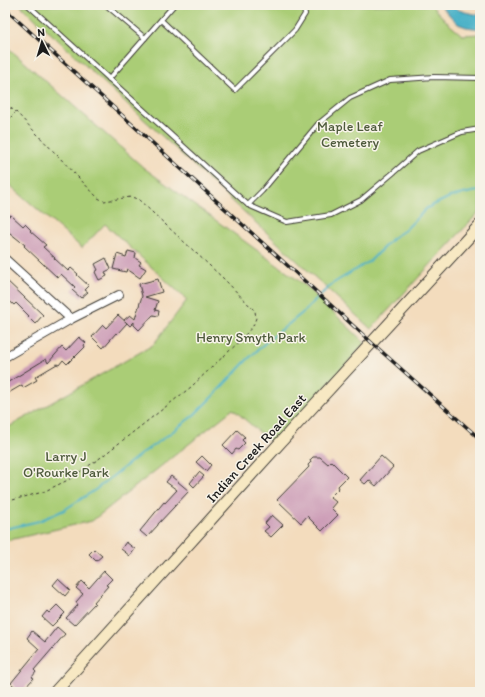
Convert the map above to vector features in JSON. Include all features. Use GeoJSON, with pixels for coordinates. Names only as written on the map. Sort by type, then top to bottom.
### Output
{"type":"FeatureCollection","features":[{"type":"Feature","properties":{"kind":"main road","name":"Indian Creek Road East"},"geometry":{"type":"LineString","coordinates":[[55,692],[297,424],[480,225]]}},
{"type":"Feature","properties":{"kind":"street"},"geometry":{"type":"LineString","coordinates":[[5,259],[71,319]]}},
{"type":"Feature","properties":{"kind":"street"},"geometry":{"type":"LineString","coordinates":[[5,357],[71,319],[119,295]]}},
{"type":"Feature","properties":{"kind":"lane"},"geometry":{"type":"LineString","coordinates":[[28,5],[248,205],[287,222],[331,215],[361,200],[418,150],[462,132],[480,129]]}},
{"type":"Feature","properties":{"kind":"lane"},"geometry":{"type":"LineString","coordinates":[[106,5],[145,38]]}},
{"type":"Feature","properties":{"kind":"lane"},"geometry":{"type":"LineString","coordinates":[[109,79],[174,5]]}},
{"type":"Feature","properties":{"kind":"lane"},"geometry":{"type":"LineString","coordinates":[[161,20],[235,90],[296,30],[305,14],[303,5]]}},
{"type":"Feature","properties":{"kind":"lane"},"geometry":{"type":"LineString","coordinates":[[248,205],[262,191],[318,124],[350,98],[390,80],[434,77],[480,78]]}},
{"type":"Feature","properties":{"kind":"path"},"geometry":{"type":"LineString","coordinates":[[5,105],[16,112],[98,198],[104,200],[131,197],[138,199],[224,279],[255,311],[256,318],[253,326],[239,342],[191,387],[100,458],[68,480],[43,492],[5,502]]}},
{"type":"Feature","properties":{"kind":"path"},"geometry":{"type":"LineString","coordinates":[[5,117],[9,119],[16,112]]}},
{"type":"Feature","properties":{"kind":"green space","name":"Maple Leaf Cemetery"},"geometry":{"type":"Polygon","coordinates":[[[20,5],[431,5],[462,35],[480,34],[480,211],[371,329],[20,5]]]}},
{"type":"Feature","properties":{"kind":"green space","name":"Henry Smyth Park"},"geometry":{"type":"Polygon","coordinates":[[[5,45],[144,168],[306,286],[365,343],[274,445],[233,409],[92,521],[5,541],[5,429],[153,345],[187,300],[105,224],[82,248],[5,181],[5,45]]]}},
{"type":"Feature","properties":{"kind":"water"},"geometry":{"type":"Polygon","coordinates":[[[440,5],[452,5],[459,10],[480,15],[480,29],[458,24],[440,5]]]}},
{"type":"Feature","properties":{"kind":"building"},"geometry":{"type":"Polygon","coordinates":[[[5,212],[9,216],[11,215],[23,226],[25,224],[31,230],[30,231],[46,245],[43,247],[68,271],[71,268],[78,274],[77,275],[89,286],[85,290],[88,292],[81,298],[72,290],[75,287],[61,274],[58,278],[24,246],[25,245],[5,229],[5,212]]]}},
{"type":"Feature","properties":{"kind":"building"},"geometry":{"type":"Polygon","coordinates":[[[128,251],[136,253],[135,258],[141,262],[139,265],[146,269],[140,278],[127,269],[126,272],[113,269],[117,254],[126,257],[128,251]]]}},
{"type":"Feature","properties":{"kind":"building"},"geometry":{"type":"Polygon","coordinates":[[[106,258],[111,269],[105,272],[107,276],[99,280],[95,272],[98,270],[95,264],[106,258]]]}},
{"type":"Feature","properties":{"kind":"building"},"geometry":{"type":"Polygon","coordinates":[[[5,279],[43,315],[35,324],[16,303],[14,305],[5,297],[5,279]]]}},
{"type":"Feature","properties":{"kind":"building"},"geometry":{"type":"Polygon","coordinates":[[[158,279],[162,292],[145,297],[158,301],[155,310],[159,311],[158,316],[153,315],[139,330],[134,325],[134,322],[130,326],[124,320],[130,315],[135,319],[142,296],[139,284],[158,279]]]}},
{"type":"Feature","properties":{"kind":"building"},"geometry":{"type":"Polygon","coordinates":[[[118,315],[127,323],[103,348],[92,337],[103,325],[106,328],[118,315]]]}},
{"type":"Feature","properties":{"kind":"building"},"geometry":{"type":"Polygon","coordinates":[[[79,337],[86,343],[84,345],[85,347],[67,364],[63,360],[59,365],[57,364],[35,377],[37,380],[23,388],[22,385],[5,395],[5,384],[46,359],[48,363],[62,347],[66,351],[79,337]]]}},
{"type":"Feature","properties":{"kind":"building"},"geometry":{"type":"Polygon","coordinates":[[[237,430],[245,437],[242,440],[245,443],[238,450],[236,449],[232,454],[223,445],[237,430]]]}},
{"type":"Feature","properties":{"kind":"building"},"geometry":{"type":"Polygon","coordinates":[[[202,456],[211,465],[206,471],[196,462],[202,456]]]}},
{"type":"Feature","properties":{"kind":"building"},"geometry":{"type":"Polygon","coordinates":[[[381,456],[393,467],[376,486],[369,480],[365,484],[360,480],[381,456]]]}},
{"type":"Feature","properties":{"kind":"building"},"geometry":{"type":"Polygon","coordinates":[[[313,457],[320,457],[328,464],[331,461],[347,477],[330,497],[336,502],[331,508],[338,515],[322,531],[307,516],[301,523],[277,500],[309,467],[308,465],[311,462],[310,460],[313,457]]]}},
{"type":"Feature","properties":{"kind":"building"},"geometry":{"type":"Polygon","coordinates":[[[199,472],[204,476],[194,487],[190,483],[199,472]]]}},
{"type":"Feature","properties":{"kind":"building"},"geometry":{"type":"Polygon","coordinates":[[[171,476],[189,491],[147,537],[140,531],[164,502],[165,503],[177,490],[166,482],[171,476]]]}},
{"type":"Feature","properties":{"kind":"building"},"geometry":{"type":"Polygon","coordinates":[[[272,515],[283,525],[271,537],[264,531],[269,527],[265,523],[272,515]]]}},
{"type":"Feature","properties":{"kind":"building"},"geometry":{"type":"Polygon","coordinates":[[[126,542],[135,549],[130,556],[121,549],[126,542]]]}},
{"type":"Feature","properties":{"kind":"building"},"geometry":{"type":"Polygon","coordinates":[[[94,549],[102,556],[96,561],[89,554],[94,549]]]}},
{"type":"Feature","properties":{"kind":"building"},"geometry":{"type":"Polygon","coordinates":[[[104,571],[112,579],[106,585],[108,586],[94,602],[95,603],[74,625],[66,618],[78,605],[76,602],[83,594],[76,588],[82,581],[89,588],[104,571]]]}},
{"type":"Feature","properties":{"kind":"building"},"geometry":{"type":"Polygon","coordinates":[[[58,579],[70,590],[65,596],[53,585],[58,579]]]}},
{"type":"Feature","properties":{"kind":"building"},"geometry":{"type":"Polygon","coordinates":[[[57,605],[65,613],[52,626],[42,617],[47,611],[49,613],[57,605]]]}},
{"type":"Feature","properties":{"kind":"building"},"geometry":{"type":"Polygon","coordinates":[[[57,627],[65,634],[34,670],[36,672],[32,677],[34,678],[21,692],[17,692],[13,689],[15,687],[11,683],[39,649],[27,638],[32,631],[45,642],[57,627]]]}},
{"type":"Feature","properties":{"kind":"waterway"},"geometry":{"type":"LineString","coordinates":[[5,529],[39,521],[64,510],[95,490],[194,415],[265,343],[306,310],[332,284],[370,261],[394,237],[405,230],[427,208],[450,197],[480,191]]}},
{"type":"Feature","properties":{"kind":"railway"},"geometry":{"type":"LineString","coordinates":[[5,9],[372,343],[480,439]]}},
{"type":"Feature","properties":{"kind":"park label","name":"Larry J O'Rourke Park"},"geometry":{"type":"Point","coordinates":[66,464]}}]}
